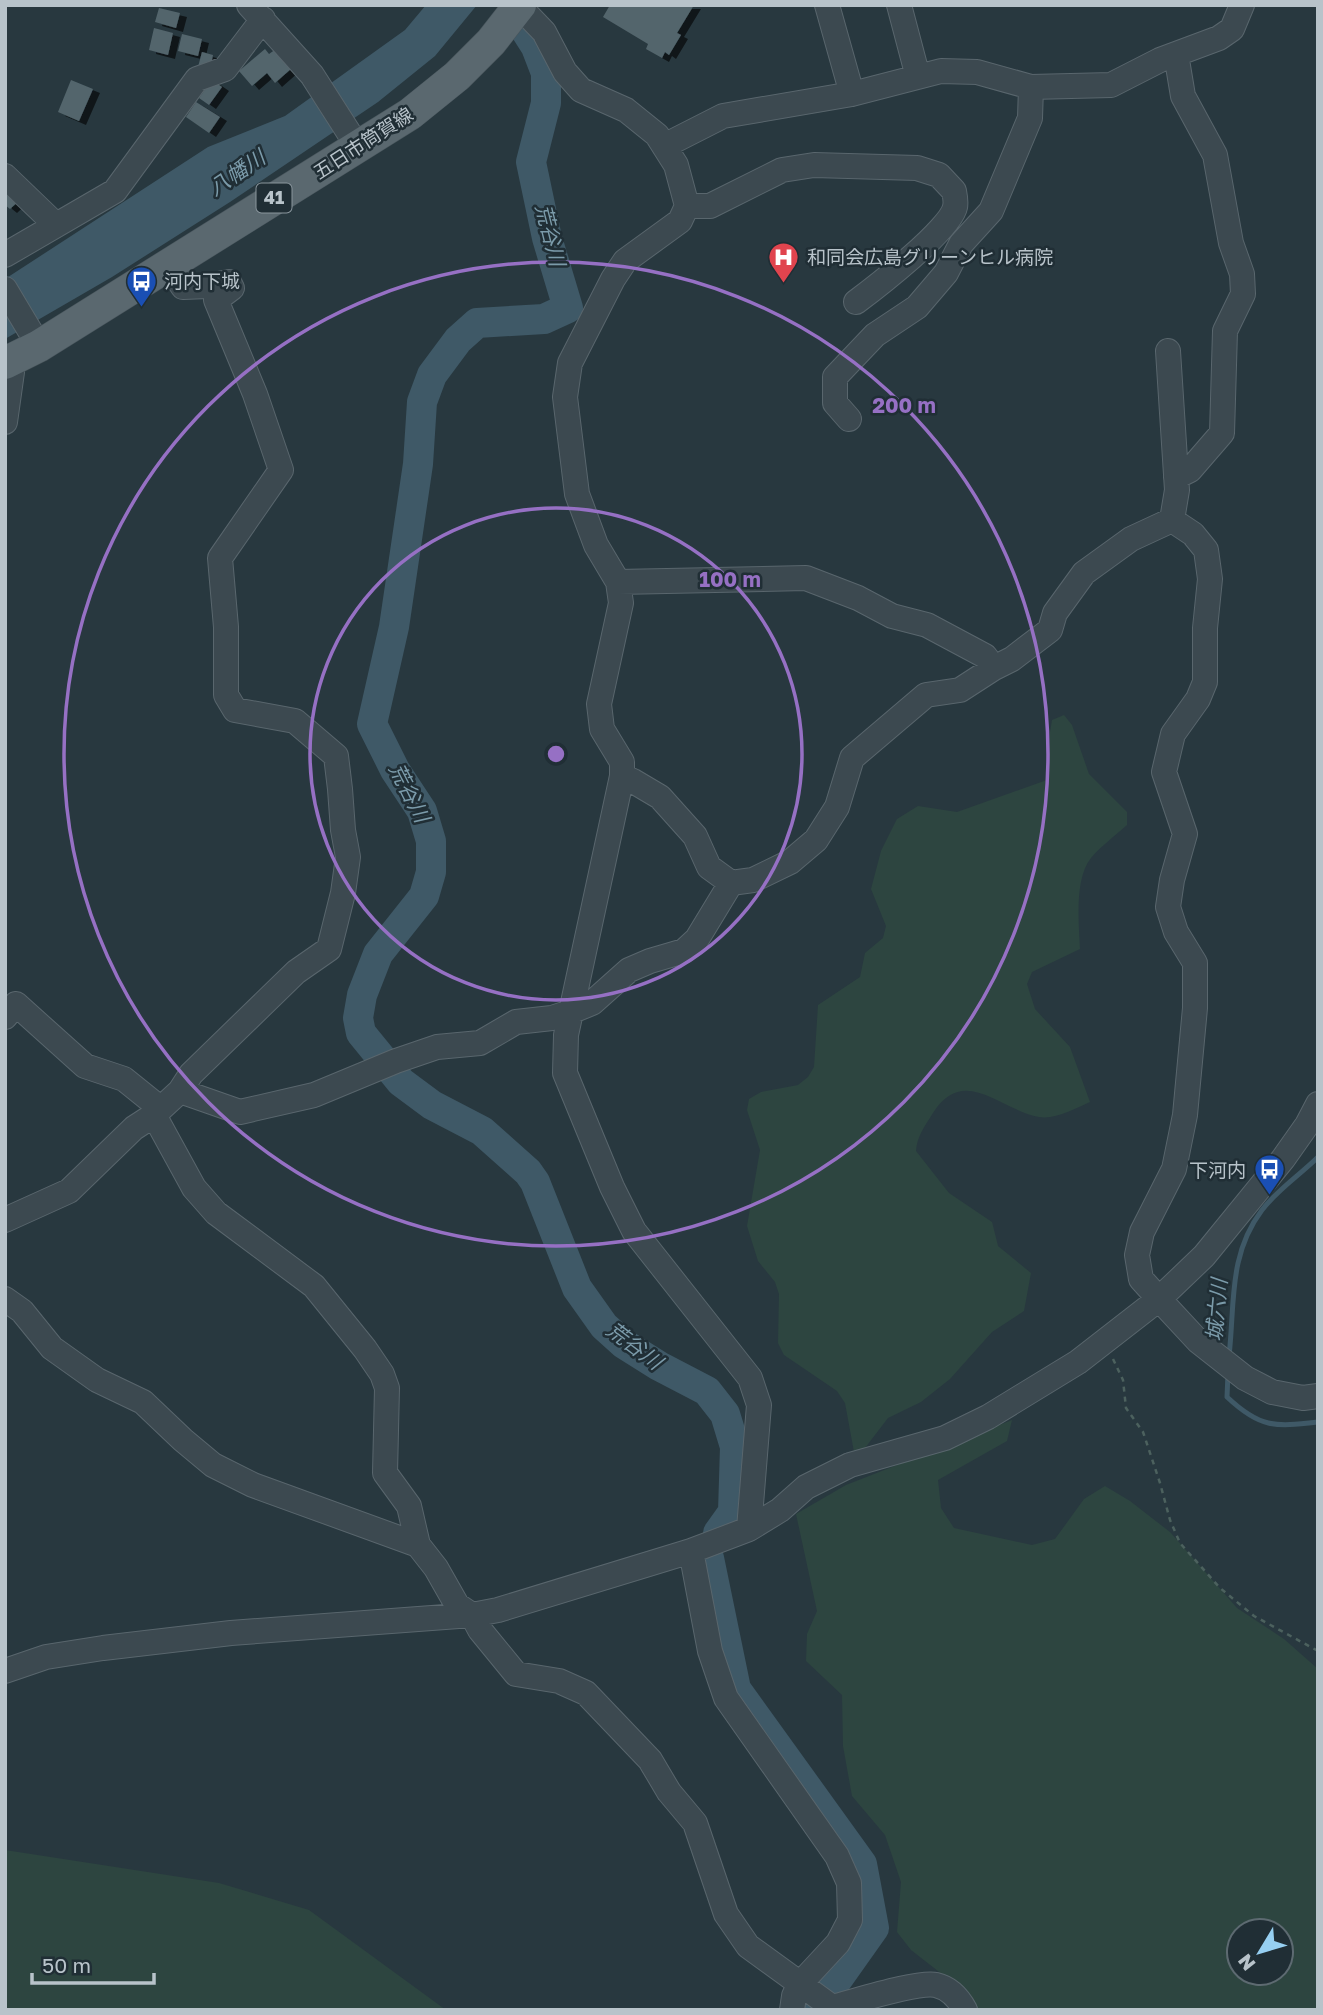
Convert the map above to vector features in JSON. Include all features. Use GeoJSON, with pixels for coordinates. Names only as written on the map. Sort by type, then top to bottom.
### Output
{"type":"FeatureCollection","features":[{"type":"Feature","properties":{"kind":"main road","name":"五日市筒賀線"},"geometry":{"type":"LineString","coordinates":[[20,356],[168,265],[355,143],[410,114],[457,76],[491,42],[519,6]]}},
{"type":"Feature","properties":{"kind":"street"},"geometry":{"type":"LineString","coordinates":[[827,5],[852,94]]}},
{"type":"Feature","properties":{"kind":"street"},"geometry":{"type":"LineString","coordinates":[[899,5],[918,77]]}},
{"type":"Feature","properties":{"kind":"street"},"geometry":{"type":"LineString","coordinates":[[664,146],[723,116],[852,94],[941,71],[977,72],[1031,88],[1111,85],[1160,60],[1219,38],[1232,29],[1242,5]]}},
{"type":"Feature","properties":{"kind":"street"},"geometry":{"type":"LineString","coordinates":[[519,6],[544,32],[565,72],[582,90],[626,110],[657,135],[677,165],[687,206],[680,221],[625,261],[613,279],[570,363],[565,397],[577,494],[596,545],[618,582],[621,603],[599,704],[602,729],[622,762],[622,776],[570,1012],[566,1035],[565,1073],[612,1187],[634,1231],[750,1378],[759,1405],[749,1529]]}},
{"type":"Feature","properties":{"kind":"street"},"geometry":{"type":"LineString","coordinates":[[5,255],[115,191],[197,79],[225,69],[256,12],[312,75],[355,143]]}},
{"type":"Feature","properties":{"kind":"street"},"geometry":{"type":"LineString","coordinates":[[1176,54],[1183,96],[1215,155],[1243,294],[1225,331],[1222,433],[1190,470],[1176,477]]}},
{"type":"Feature","properties":{"kind":"street"},"geometry":{"type":"LineString","coordinates":[[849,419],[835,403],[835,377],[875,335],[917,307],[946,273],[961,244],[991,212],[1030,118],[1031,88]]}},
{"type":"Feature","properties":{"kind":"street"},"geometry":{"type":"LineString","coordinates":[[687,206],[710,206],[782,170],[814,164],[917,168],[939,175],[954,191],[955,209],[943,227],[885,281],[856,302]]}},
{"type":"Feature","properties":{"kind":"street"},"geometry":{"type":"LineString","coordinates":[[5,176],[56,225]]}},
{"type":"Feature","properties":{"kind":"street"},"geometry":{"type":"LineString","coordinates":[[5,1220],[69,1191],[134,1128],[180,1091],[191,1074],[296,972],[329,949],[343,893],[348,857],[336,756],[295,721],[235,710],[226,695],[226,627],[220,558],[281,470],[255,394],[216,300],[232,288],[229,282],[183,287],[168,265]]}},
{"type":"Feature","properties":{"kind":"street"},"geometry":{"type":"LineString","coordinates":[[5,289],[20,356],[5,422]]}},
{"type":"Feature","properties":{"kind":"street"},"geometry":{"type":"LineString","coordinates":[[1168,351],[1177,490],[1172,520]]}},
{"type":"Feature","properties":{"kind":"street"},"geometry":{"type":"LineString","coordinates":[[622,776],[660,797],[695,836],[709,867],[731,883],[753,880],[790,862],[816,840],[837,807],[852,758],[926,695],[960,690],[1013,659],[1050,630],[1055,613],[1084,573],[1131,539],[1172,520]]}},
{"type":"Feature","properties":{"kind":"street"},"geometry":{"type":"LineString","coordinates":[[1172,520],[1193,534],[1206,550],[1210,579],[1205,628],[1205,682],[1198,699],[1173,734],[1164,772],[1185,834],[1172,880],[1168,907],[1176,932],[1195,963],[1195,1008],[1185,1115],[1174,1169],[1142,1231],[1137,1255],[1141,1279],[1198,1341],[1245,1378],[1272,1392],[1303,1398],[1318,1396]]}},
{"type":"Feature","properties":{"kind":"street"},"geometry":{"type":"LineString","coordinates":[[618,582],[806,578],[858,598],[892,616],[927,625],[985,656],[994,668]]}},
{"type":"Feature","properties":{"kind":"street"},"geometry":{"type":"LineString","coordinates":[[180,1091],[240,1112],[314,1095],[437,1047],[480,1043],[516,1022],[570,1012],[592,1003],[629,970],[684,951],[696,939],[731,883]]}},
{"type":"Feature","properties":{"kind":"street"},"geometry":{"type":"LineString","coordinates":[[5,1017],[16,1004],[85,1066],[124,1079],[157,1111],[194,1188],[216,1213],[314,1286],[365,1349],[382,1374],[387,1388],[385,1473],[409,1506],[418,1545],[436,1568],[457,1605],[472,1615],[480,1630],[516,1674],[559,1681],[586,1693],[650,1760],[669,1792],[695,1823],[726,1914],[748,1946],[799,1995],[832,2007],[917,1985],[937,1985],[959,1998],[965,2010]]}},
{"type":"Feature","properties":{"kind":"street"},"geometry":{"type":"LineString","coordinates":[[5,1671],[46,1657],[103,1648],[231,1633],[472,1615],[498,1610],[691,1551],[749,1529],[780,1510],[806,1487],[850,1465],[945,1438],[988,1417],[1078,1362],[1159,1299],[1204,1256],[1283,1160],[1318,1104]]}},
{"type":"Feature","properties":{"kind":"street"},"geometry":{"type":"LineString","coordinates":[[5,1299],[22,1311],[52,1348],[97,1380],[143,1402],[213,1465],[253,1485],[418,1545]]}},
{"type":"Feature","properties":{"kind":"street"},"geometry":{"type":"LineString","coordinates":[[691,1551],[710,1651],[726,1698],[837,1856],[849,1883],[850,1920],[838,1943],[799,1995]]}},
{"type":"Feature","properties":{"kind":"path"},"geometry":{"type":"LineString","coordinates":[[1103,1341],[1123,1380],[1126,1408],[1143,1432],[1170,1520],[1180,1543],[1220,1588],[1254,1616],[1318,1651]]}},
{"type":"Feature","properties":{"kind":"green space"},"geometry":{"type":"Polygon","coordinates":[[[1064,715],[1072,725],[1089,774],[1127,812],[1127,825],[1091,858],[1082,878],[1079,902],[1080,949],[1032,972],[1027,984],[1035,1009],[1070,1047],[1090,1102],[1058,1115],[1039,1117],[970,1091],[957,1092],[945,1099],[933,1113],[920,1136],[916,1151],[949,1193],[992,1222],[998,1246],[1031,1273],[1024,1311],[992,1332],[950,1379],[921,1402],[888,1418],[865,1448],[854,1452],[845,1403],[837,1391],[784,1355],[778,1343],[779,1294],[775,1282],[758,1261],[747,1226],[760,1150],[747,1110],[749,1099],[761,1092],[798,1085],[808,1077],[814,1067],[818,1005],[860,977],[865,953],[883,938],[886,926],[871,889],[881,851],[897,819],[918,806],[957,812],[1047,780],[1052,720],[1064,715]]]}},
{"type":"Feature","properties":{"kind":"green space"},"geometry":{"type":"Polygon","coordinates":[[[1012,1420],[1007,1441],[938,1480],[941,1508],[954,1528],[1032,1545],[1055,1539],[1084,1499],[1105,1486],[1130,1501],[1170,1532],[1237,1608],[1284,1639],[1318,1669],[1318,2010],[973,2010],[970,1996],[911,1950],[897,1932],[901,1882],[885,1835],[852,1796],[843,1746],[842,1695],[806,1661],[807,1634],[817,1611],[796,1514],[846,1485],[1012,1420]]]}},
{"type":"Feature","properties":{"kind":"green space"},"geometry":{"type":"Polygon","coordinates":[[[5,1850],[219,1883],[309,1910],[446,2010],[5,2010],[5,1850]]]}},
{"type":"Feature","properties":{"kind":"water","name":"八幡川"},"geometry":{"type":"Polygon","coordinates":[[[426,5],[477,5],[435,56],[378,102],[230,202],[112,277],[5,339],[5,279],[208,147],[285,116],[405,30],[426,5]]]}},
{"type":"Feature","properties":{"kind":"building"},"geometry":{"type":"Polygon","coordinates":[[[610,5],[694,5],[677,33],[681,35],[669,55],[665,52],[662,58],[646,49],[648,44],[603,17],[610,5]]]}},
{"type":"Feature","properties":{"kind":"building"},"geometry":{"type":"Polygon","coordinates":[[[159,8],[180,13],[176,28],[155,22],[159,8]]]}},
{"type":"Feature","properties":{"kind":"building"},"geometry":{"type":"Polygon","coordinates":[[[154,28],[173,33],[168,55],[149,50],[154,28]]]}},
{"type":"Feature","properties":{"kind":"building"},"geometry":{"type":"Polygon","coordinates":[[[182,34],[202,39],[198,56],[178,51],[182,34]]]}},
{"type":"Feature","properties":{"kind":"building"},"geometry":{"type":"Polygon","coordinates":[[[265,49],[269,54],[276,49],[292,68],[275,83],[267,73],[252,86],[239,71],[265,49]]]}},
{"type":"Feature","properties":{"kind":"building"},"geometry":{"type":"Polygon","coordinates":[[[202,52],[213,55],[210,69],[198,67],[202,52]]]}},
{"type":"Feature","properties":{"kind":"building"},"geometry":{"type":"Polygon","coordinates":[[[71,80],[93,89],[79,121],[58,112],[71,80]]]}},
{"type":"Feature","properties":{"kind":"building"},"geometry":{"type":"Polygon","coordinates":[[[212,80],[222,87],[209,105],[199,98],[212,80]]]}},
{"type":"Feature","properties":{"kind":"building"},"geometry":{"type":"Polygon","coordinates":[[[196,102],[220,117],[209,133],[186,117],[196,102]]]}},
{"type":"Feature","properties":{"kind":"building"},"geometry":{"type":"Polygon","coordinates":[[[13,188],[22,198],[10,209],[5,205],[5,195],[13,188]]]}},
{"type":"Feature","properties":{"kind":"waterway","name":"荒谷川"},"geometry":{"type":"LineString","coordinates":[[522,25],[536,47],[546,73],[546,103],[531,162],[547,238],[568,308],[544,319],[477,323],[458,340],[432,375],[422,402],[418,464],[394,627],[372,724],[395,770],[422,811],[431,841],[431,872],[424,896],[378,954],[362,995],[358,1018],[361,1033],[401,1082],[432,1105],[482,1131],[528,1172],[535,1182],[577,1288],[604,1326],[624,1344],[707,1391],[725,1414],[735,1447],[733,1512],[718,1533]]}},
{"type":"Feature","properties":{"kind":"waterway","name":"城六川"},"geometry":{"type":"LineString","coordinates":[[1229,1356],[1235,1280],[1243,1244],[1262,1210],[1318,1157]]}},
{"type":"Feature","properties":{"kind":"waterway","name":"城六川"},"geometry":{"type":"LineString","coordinates":[[1228,1373],[1227,1397],[1249,1415],[1268,1423],[1290,1425],[1318,1422]]}},
{"type":"Feature","properties":{"kind":"waterway","name":"荒谷川"},"geometry":{"type":"LineString","coordinates":[[709,1558],[736,1689],[862,1864],[874,1928],[816,2010]]}},
{"type":"Feature","properties":{"kind":"place","name":"和同会広島グリーンヒル病院"},"geometry":{"type":"Point","coordinates":[784,284]}},
{"type":"Feature","properties":{"kind":"place","name":"河内下城"},"geometry":{"type":"Point","coordinates":[141,308]}},
{"type":"Feature","properties":{"kind":"place","name":"下河内"},"geometry":{"type":"Point","coordinates":[1269,1197]}}]}
